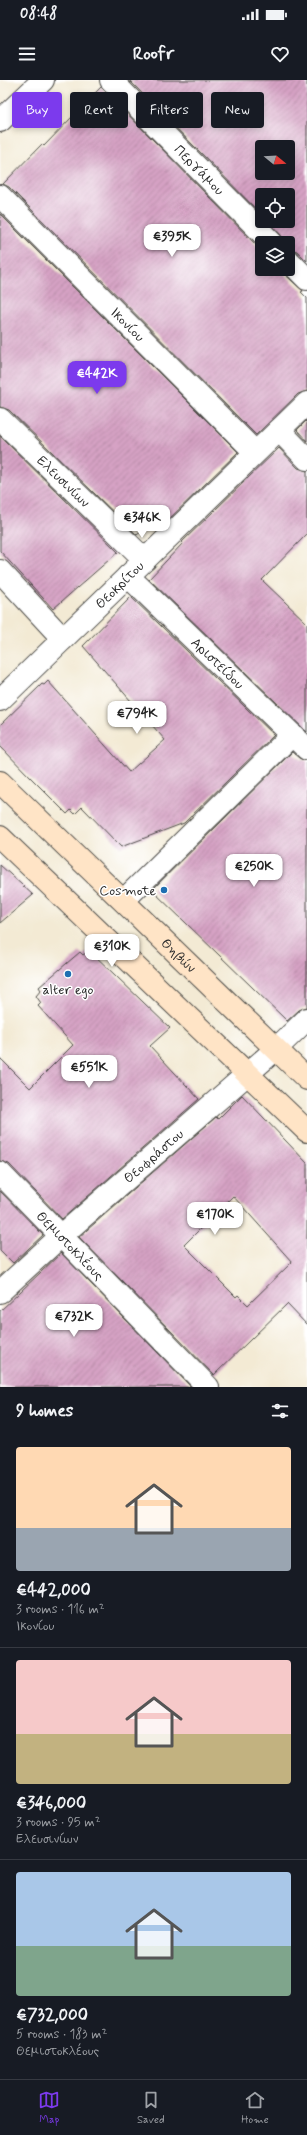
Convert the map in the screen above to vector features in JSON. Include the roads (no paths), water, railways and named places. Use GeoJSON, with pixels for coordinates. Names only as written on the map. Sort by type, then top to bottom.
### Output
{"type":"FeatureCollection","features":[{"type":"Feature","properties":{"kind":"main road","name":"Θηβών"},"geometry":{"type":"LineString","coordinates":[[0,782],[124,900],[307,1079]]}},
{"type":"Feature","properties":{"kind":"main road"},"geometry":{"type":"LineString","coordinates":[[0,837],[307,1131]]}},
{"type":"Feature","properties":{"kind":"street"},"geometry":{"type":"LineString","coordinates":[[0,121],[43,80]]}},
{"type":"Feature","properties":{"kind":"street","name":"Περγάμου"},"geometry":{"type":"LineString","coordinates":[[111,80],[265,236]]}},
{"type":"Feature","properties":{"kind":"street","name":"Ικονίου"},"geometry":{"type":"LineString","coordinates":[[0,196],[255,452]]}},
{"type":"Feature","properties":{"kind":"street"},"geometry":{"type":"LineString","coordinates":[[295,267],[307,279]]}},
{"type":"Feature","properties":{"kind":"street","name":"Θεοκρίτου"},"geometry":{"type":"LineString","coordinates":[[0,700],[307,403]]}},
{"type":"Feature","properties":{"kind":"street","name":"Ελευσινίων"},"geometry":{"type":"LineString","coordinates":[[0,419],[145,560]]}},
{"type":"Feature","properties":{"kind":"street"},"geometry":{"type":"LineString","coordinates":[[279,430],[307,459]]}},
{"type":"Feature","properties":{"kind":"street"},"geometry":{"type":"LineString","coordinates":[[0,571],[63,639]]}},
{"type":"Feature","properties":{"kind":"street","name":"Αριστείδου"},"geometry":{"type":"LineString","coordinates":[[128,576],[300,742]]}},
{"type":"Feature","properties":{"kind":"street"},"geometry":{"type":"LineString","coordinates":[[124,900],[300,742]]}},
{"type":"Feature","properties":{"kind":"street","name":"Θεοφράστου"},"geometry":{"type":"LineString","coordinates":[[0,1292],[61,1236],[276,1049],[307,1020]]}},
{"type":"Feature","properties":{"kind":"street","name":"Θεμιστοκλέους"},"geometry":{"type":"LineString","coordinates":[[0,1173],[208,1387]]}},
{"type":"Feature","properties":{"kind":"place","name":"Cosmote"},"geometry":{"type":"Point","coordinates":[164,890]}},
{"type":"Feature","properties":{"kind":"place","name":"alter ego"},"geometry":{"type":"Point","coordinates":[68,974]}}]}
